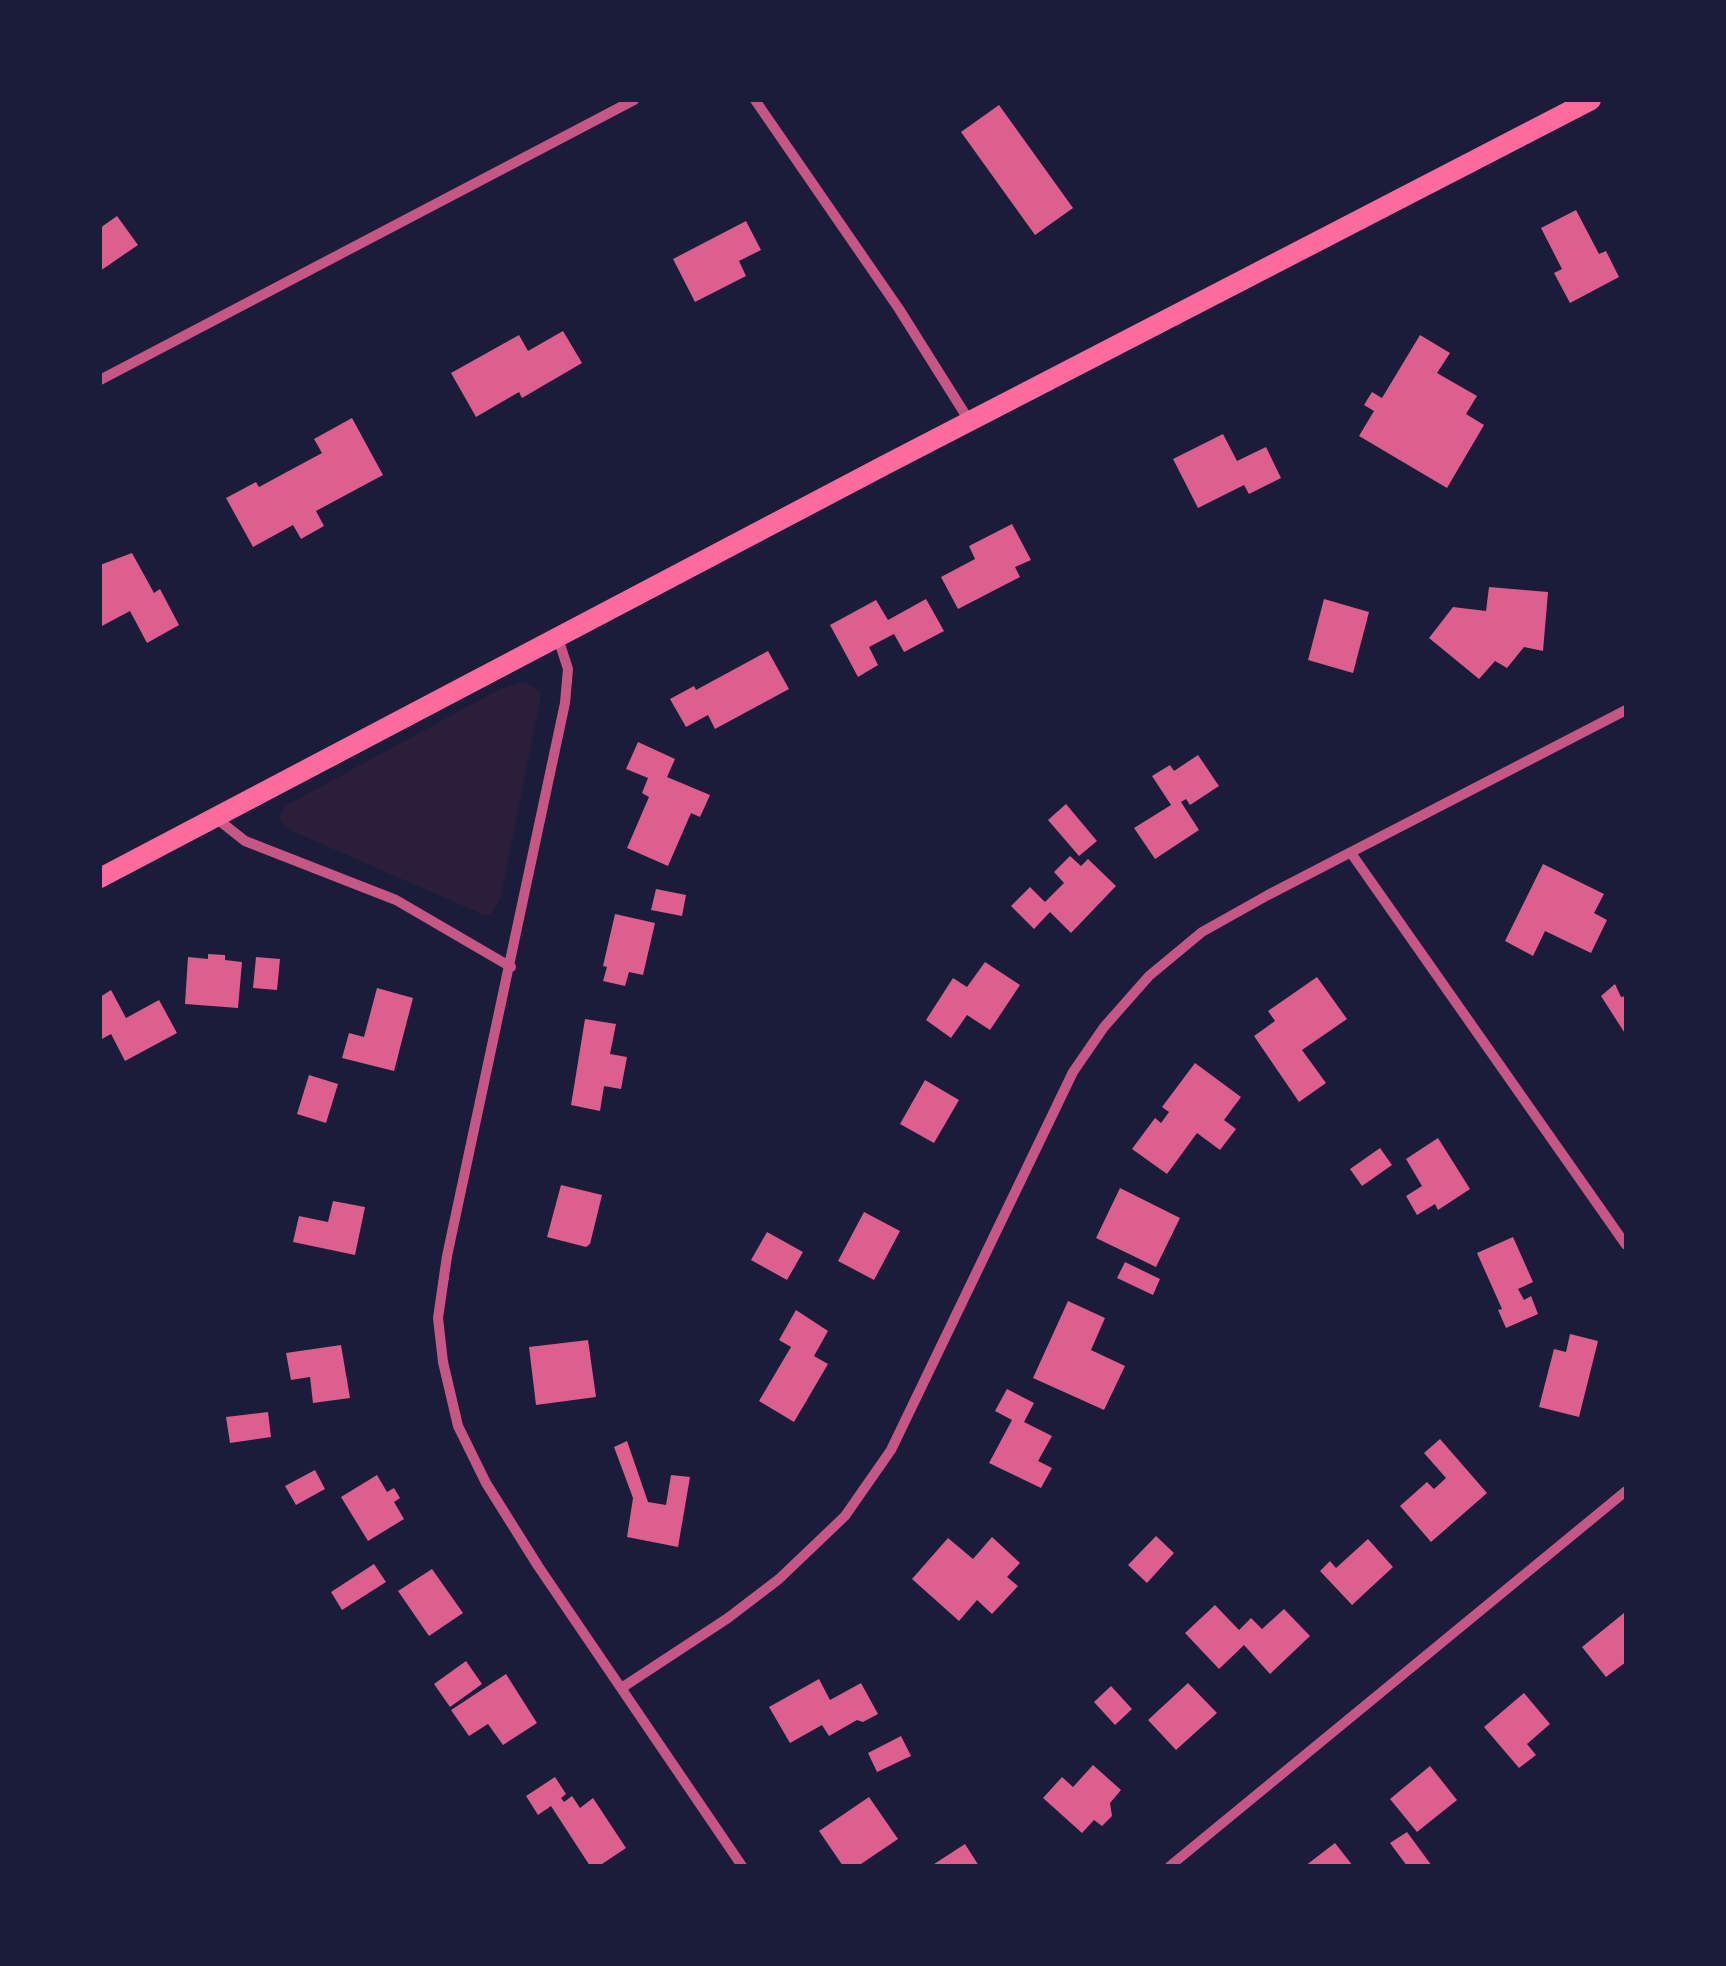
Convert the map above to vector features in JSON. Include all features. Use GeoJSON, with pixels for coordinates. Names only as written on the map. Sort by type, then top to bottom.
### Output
{"type":"FeatureCollection","features":[{"type":"Feature","properties":{"kind":"main road"},"geometry":{"type":"LineString","coordinates":[[100,878],[1590,100]]}},
{"type":"Feature","properties":{"kind":"street"},"geometry":{"type":"LineString","coordinates":[[100,380],[634,100]]}},
{"type":"Feature","properties":{"kind":"street"},"geometry":{"type":"LineString","coordinates":[[756,100],[920,341],[970,422]]}},
{"type":"Feature","properties":{"kind":"street"},"geometry":{"type":"LineString","coordinates":[[558,637],[568,669],[566,703],[447,1256],[438,1318],[444,1362],[458,1426],[486,1483],[742,1866]]}},
{"type":"Feature","properties":{"kind":"street"},"geometry":{"type":"LineString","coordinates":[[623,1687],[728,1618],[779,1579],[845,1516],[891,1450],[1073,1072],[1148,976],[1202,932],[1626,710]]}},
{"type":"Feature","properties":{"kind":"street"},"geometry":{"type":"LineString","coordinates":[[216,818],[246,841],[396,900],[511,967]]}},
{"type":"Feature","properties":{"kind":"street"},"geometry":{"type":"LineString","coordinates":[[1351,853],[1626,1245]]}},
{"type":"Feature","properties":{"kind":"street"},"geometry":{"type":"LineString","coordinates":[[1170,1866],[1626,1491]]}},
{"type":"Feature","properties":{"kind":"shaded area"},"geometry":{"type":"Polygon","coordinates":[[[523,682],[540,691],[540,702],[501,897],[491,914],[484,915],[283,824],[279,817],[285,806],[500,689],[523,682]]]}},
{"type":"Feature","properties":{"kind":"building"},"geometry":{"type":"Polygon","coordinates":[[[999,105],[1073,208],[1035,235],[961,132],[999,105]]]}},
{"type":"Feature","properties":{"kind":"building"},"geometry":{"type":"Polygon","coordinates":[[[1576,210],[1599,254],[1606,251],[1619,277],[1570,303],[1554,273],[1562,269],[1541,228],[1576,210]]]}},
{"type":"Feature","properties":{"kind":"building"},"geometry":{"type":"Polygon","coordinates":[[[117,216],[138,245],[100,271],[100,228],[117,216]]]}},
{"type":"Feature","properties":{"kind":"building"},"geometry":{"type":"Polygon","coordinates":[[[746,221],[761,250],[739,261],[746,276],[695,302],[673,259],[746,221]]]}},
{"type":"Feature","properties":{"kind":"building"},"geometry":{"type":"Polygon","coordinates":[[[563,331],[582,363],[522,398],[519,392],[476,417],[451,373],[519,335],[528,351],[563,331]]]}},
{"type":"Feature","properties":{"kind":"building"},"geometry":{"type":"Polygon","coordinates":[[[1420,335],[1450,353],[1437,373],[1477,396],[1466,414],[1484,425],[1447,488],[1359,436],[1374,411],[1364,405],[1372,392],[1382,398],[1420,335]]]}},
{"type":"Feature","properties":{"kind":"building"},"geometry":{"type":"Polygon","coordinates":[[[352,418],[383,475],[316,511],[324,526],[301,539],[293,525],[253,547],[226,498],[256,482],[259,487],[322,453],[314,439],[352,418]]]}},
{"type":"Feature","properties":{"kind":"building"},"geometry":{"type":"Polygon","coordinates":[[[1223,434],[1237,461],[1266,447],[1281,478],[1249,494],[1244,485],[1198,508],[1173,459],[1223,434]]]}},
{"type":"Feature","properties":{"kind":"building"},"geometry":{"type":"Polygon","coordinates":[[[1012,524],[1031,560],[1015,567],[1020,577],[958,609],[941,577],[975,559],[969,546],[1012,524]]]}},
{"type":"Feature","properties":{"kind":"building"},"geometry":{"type":"Polygon","coordinates":[[[132,553],[154,593],[160,589],[179,625],[147,643],[130,611],[100,627],[100,565],[132,553]]]}},
{"type":"Feature","properties":{"kind":"building"},"geometry":{"type":"Polygon","coordinates":[[[1489,587],[1548,592],[1543,651],[1524,647],[1507,668],[1495,661],[1479,679],[1429,638],[1453,607],[1486,611],[1489,587]]]}},
{"type":"Feature","properties":{"kind":"building"},"geometry":{"type":"Polygon","coordinates":[[[926,599],[944,631],[904,652],[894,634],[869,647],[878,665],[858,677],[830,625],[876,600],[888,620],[926,599]]]}},
{"type":"Feature","properties":{"kind":"building"},"geometry":{"type":"Polygon","coordinates":[[[1324,599],[1369,612],[1353,673],[1308,660],[1324,599]]]}},
{"type":"Feature","properties":{"kind":"building"},"geometry":{"type":"Polygon","coordinates":[[[768,651],[789,689],[715,729],[708,715],[686,727],[670,699],[694,686],[696,690],[768,651]]]}},
{"type":"Feature","properties":{"kind":"building"},"geometry":{"type":"Polygon","coordinates":[[[638,742],[675,759],[667,777],[710,795],[700,817],[691,813],[668,866],[627,848],[649,797],[642,793],[648,778],[626,769],[638,742]]]}},
{"type":"Feature","properties":{"kind":"building"},"geometry":{"type":"Polygon","coordinates":[[[1198,755],[1219,786],[1190,805],[1186,799],[1181,802],[1199,830],[1155,859],[1134,828],[1171,805],[1152,776],[1170,765],[1174,771],[1198,755]]]}},
{"type":"Feature","properties":{"kind":"building"},"geometry":{"type":"Polygon","coordinates":[[[1066,804],[1097,841],[1079,856],[1048,820],[1066,804]]]}},
{"type":"Feature","properties":{"kind":"building"},"geometry":{"type":"Polygon","coordinates":[[[1070,856],[1081,866],[1088,859],[1116,886],[1071,933],[1050,912],[1034,929],[1011,906],[1030,887],[1045,902],[1064,883],[1054,872],[1070,856]]]}},
{"type":"Feature","properties":{"kind":"building"},"geometry":{"type":"Polygon","coordinates":[[[1543,864],[1604,894],[1594,913],[1607,920],[1591,953],[1545,931],[1533,956],[1505,941],[1543,864]]]}},
{"type":"Feature","properties":{"kind":"building"},"geometry":{"type":"Polygon","coordinates":[[[656,889],[686,895],[682,916],[651,910],[656,889]]]}},
{"type":"Feature","properties":{"kind":"building"},"geometry":{"type":"Polygon","coordinates":[[[615,914],[655,923],[643,975],[629,972],[625,986],[603,981],[615,914]]]}},
{"type":"Feature","properties":{"kind":"building"},"geometry":{"type":"Polygon","coordinates":[[[208,954],[242,962],[238,1008],[185,1004],[188,957],[208,959],[208,954]]]}},
{"type":"Feature","properties":{"kind":"building"},"geometry":{"type":"Polygon","coordinates":[[[256,957],[280,959],[277,990],[253,988],[256,957]]]}},
{"type":"Feature","properties":{"kind":"building"},"geometry":{"type":"Polygon","coordinates":[[[985,962],[1020,985],[990,1030],[967,1015],[951,1038],[926,1020],[953,978],[967,987],[985,962]]]}},
{"type":"Feature","properties":{"kind":"building"},"geometry":{"type":"Polygon","coordinates":[[[1317,977],[1347,1019],[1302,1050],[1326,1083],[1299,1102],[1254,1036],[1275,1021],[1268,1011],[1317,977]]]}},
{"type":"Feature","properties":{"kind":"building"},"geometry":{"type":"Polygon","coordinates":[[[1615,984],[1621,997],[1626,996],[1626,1035],[1601,996],[1615,984]]]}},
{"type":"Feature","properties":{"kind":"building"},"geometry":{"type":"Polygon","coordinates":[[[377,988],[413,998],[394,1071],[342,1058],[349,1033],[364,1037],[377,988]]]}},
{"type":"Feature","properties":{"kind":"building"},"geometry":{"type":"Polygon","coordinates":[[[111,990],[126,1018],[159,1000],[177,1033],[125,1061],[111,1034],[100,1040],[100,997],[111,990]]]}},
{"type":"Feature","properties":{"kind":"building"},"geometry":{"type":"Polygon","coordinates":[[[585,1019],[616,1024],[610,1054],[627,1057],[621,1089],[604,1086],[600,1111],[571,1105],[585,1019]]]}},
{"type":"Feature","properties":{"kind":"building"},"geometry":{"type":"Polygon","coordinates":[[[1195,1063],[1241,1097],[1224,1120],[1236,1129],[1220,1150],[1197,1133],[1167,1174],[1132,1149],[1155,1118],[1161,1123],[1169,1112],[1162,1107],[1195,1063]]]}},
{"type":"Feature","properties":{"kind":"building"},"geometry":{"type":"Polygon","coordinates":[[[309,1075],[338,1084],[326,1123],[297,1114],[309,1075]]]}},
{"type":"Feature","properties":{"kind":"building"},"geometry":{"type":"Polygon","coordinates":[[[925,1080],[959,1100],[934,1143],[900,1124],[925,1080]]]}},
{"type":"Feature","properties":{"kind":"building"},"geometry":{"type":"Polygon","coordinates":[[[1438,1138],[1470,1189],[1438,1210],[1435,1204],[1417,1215],[1406,1196],[1422,1186],[1406,1159],[1438,1138]]]}},
{"type":"Feature","properties":{"kind":"building"},"geometry":{"type":"Polygon","coordinates":[[[1380,1148],[1392,1165],[1362,1186],[1350,1169],[1380,1148]]]}},
{"type":"Feature","properties":{"kind":"building"},"geometry":{"type":"Polygon","coordinates":[[[561,1185],[602,1195],[586,1247],[547,1237],[561,1185]]]}},
{"type":"Feature","properties":{"kind":"building"},"geometry":{"type":"Polygon","coordinates":[[[1120,1188],[1180,1218],[1156,1267],[1096,1238],[1120,1188]]]}},
{"type":"Feature","properties":{"kind":"building"},"geometry":{"type":"Polygon","coordinates":[[[333,1201],[365,1207],[355,1255],[293,1242],[299,1216],[328,1222],[333,1201]]]}},
{"type":"Feature","properties":{"kind":"building"},"geometry":{"type":"Polygon","coordinates":[[[864,1212],[900,1231],[874,1280],[838,1261],[864,1212]]]}},
{"type":"Feature","properties":{"kind":"building"},"geometry":{"type":"Polygon","coordinates":[[[767,1232],[803,1252],[787,1280],[751,1260],[767,1232]]]}},
{"type":"Feature","properties":{"kind":"building"},"geometry":{"type":"Polygon","coordinates":[[[1513,1237],[1533,1282],[1518,1289],[1524,1300],[1531,1296],[1538,1314],[1506,1328],[1498,1310],[1502,1309],[1477,1253],[1513,1237]]]}},
{"type":"Feature","properties":{"kind":"building"},"geometry":{"type":"Polygon","coordinates":[[[1125,1262],[1160,1279],[1153,1295],[1117,1278],[1125,1262]]]}},
{"type":"Feature","properties":{"kind":"building"},"geometry":{"type":"Polygon","coordinates":[[[1068,1301],[1105,1318],[1091,1350],[1125,1366],[1104,1410],[1033,1378],[1068,1301]]]}},
{"type":"Feature","properties":{"kind":"building"},"geometry":{"type":"Polygon","coordinates":[[[796,1310],[828,1331],[814,1356],[828,1364],[794,1422],[759,1401],[791,1347],[779,1340],[796,1310]]]}},
{"type":"Feature","properties":{"kind":"building"},"geometry":{"type":"Polygon","coordinates":[[[1570,1334],[1598,1341],[1579,1417],[1539,1407],[1554,1349],[1566,1352],[1570,1334]]]}},
{"type":"Feature","properties":{"kind":"building"},"geometry":{"type":"Polygon","coordinates":[[[588,1340],[596,1397],[536,1405],[529,1347],[588,1340]]]}},
{"type":"Feature","properties":{"kind":"building"},"geometry":{"type":"Polygon","coordinates":[[[341,1345],[350,1398],[313,1403],[310,1377],[291,1380],[286,1353],[341,1345]]]}},
{"type":"Feature","properties":{"kind":"building"},"geometry":{"type":"Polygon","coordinates":[[[1007,1389],[1034,1403],[1024,1422],[1052,1436],[1038,1461],[1052,1468],[1041,1488],[989,1463],[1012,1420],[995,1411],[1007,1389]]]}},
{"type":"Feature","properties":{"kind":"building"},"geometry":{"type":"Polygon","coordinates":[[[268,1412],[271,1437],[230,1443],[226,1417],[268,1412]]]}},
{"type":"Feature","properties":{"kind":"building"},"geometry":{"type":"Polygon","coordinates":[[[1440,1439],[1487,1493],[1431,1542],[1400,1506],[1427,1482],[1434,1489],[1446,1478],[1424,1453],[1440,1439]]]}},
{"type":"Feature","properties":{"kind":"building"},"geometry":{"type":"Polygon","coordinates":[[[627,1441],[648,1502],[666,1505],[671,1475],[690,1477],[678,1547],[627,1537],[633,1498],[614,1447],[627,1441]]]}},
{"type":"Feature","properties":{"kind":"building"},"geometry":{"type":"Polygon","coordinates":[[[315,1470],[325,1489],[296,1505],[285,1486],[315,1470]]]}},
{"type":"Feature","properties":{"kind":"building"},"geometry":{"type":"Polygon","coordinates":[[[377,1475],[387,1492],[394,1488],[400,1498],[394,1502],[404,1519],[368,1541],[341,1497],[377,1475]]]}},
{"type":"Feature","properties":{"kind":"building"},"geometry":{"type":"Polygon","coordinates":[[[1156,1536],[1174,1553],[1147,1583],[1128,1565],[1156,1536]]]}},
{"type":"Feature","properties":{"kind":"building"},"geometry":{"type":"Polygon","coordinates":[[[992,1537],[1020,1563],[1007,1577],[1018,1586],[992,1614],[977,1600],[959,1621],[912,1579],[948,1538],[973,1559],[992,1537]]]}},
{"type":"Feature","properties":{"kind":"building"},"geometry":{"type":"Polygon","coordinates":[[[1368,1539],[1393,1567],[1352,1605],[1320,1571],[1330,1561],[1336,1568],[1368,1539]]]}},
{"type":"Feature","properties":{"kind":"building"},"geometry":{"type":"Polygon","coordinates":[[[374,1564],[386,1582],[342,1610],[331,1592],[374,1564]]]}},
{"type":"Feature","properties":{"kind":"building"},"geometry":{"type":"Polygon","coordinates":[[[432,1569],[463,1613],[429,1636],[398,1591],[432,1569]]]}},
{"type":"Feature","properties":{"kind":"building"},"geometry":{"type":"Polygon","coordinates":[[[1215,1605],[1239,1630],[1251,1618],[1262,1629],[1284,1609],[1310,1636],[1270,1674],[1244,1645],[1219,1669],[1185,1633],[1215,1605]]]}},
{"type":"Feature","properties":{"kind":"building"},"geometry":{"type":"Polygon","coordinates":[[[1624,1613],[1626,1662],[1606,1677],[1582,1647],[1624,1613]]]}},
{"type":"Feature","properties":{"kind":"building"},"geometry":{"type":"Polygon","coordinates":[[[466,1661],[482,1684],[450,1707],[434,1684],[466,1661]]]}},
{"type":"Feature","properties":{"kind":"building"},"geometry":{"type":"Polygon","coordinates":[[[506,1674],[537,1723],[503,1745],[488,1724],[469,1736],[451,1710],[506,1674]]]}},
{"type":"Feature","properties":{"kind":"building"},"geometry":{"type":"Polygon","coordinates":[[[819,1679],[830,1700],[861,1683],[878,1714],[863,1722],[857,1720],[829,1736],[822,1725],[790,1743],[769,1707],[819,1679]]]}},
{"type":"Feature","properties":{"kind":"building"},"geometry":{"type":"Polygon","coordinates":[[[1188,1683],[1217,1713],[1176,1750],[1148,1720],[1188,1683]]]}},
{"type":"Feature","properties":{"kind":"building"},"geometry":{"type":"Polygon","coordinates":[[[1111,1686],[1132,1709],[1115,1725],[1094,1702],[1111,1686]]]}},
{"type":"Feature","properties":{"kind":"building"},"geometry":{"type":"Polygon","coordinates":[[[1524,1693],[1550,1724],[1527,1744],[1536,1755],[1519,1768],[1484,1727],[1524,1693]]]}},
{"type":"Feature","properties":{"kind":"building"},"geometry":{"type":"Polygon","coordinates":[[[901,1736],[911,1756],[877,1772],[868,1753],[901,1736]]]}},
{"type":"Feature","properties":{"kind":"building"},"geometry":{"type":"Polygon","coordinates":[[[1093,1765],[1121,1790],[1110,1803],[1112,1816],[1102,1826],[1094,1820],[1082,1833],[1043,1798],[1062,1777],[1073,1787],[1093,1765]]]}},
{"type":"Feature","properties":{"kind":"building"},"geometry":{"type":"Polygon","coordinates":[[[1430,1766],[1457,1800],[1417,1832],[1390,1799],[1430,1766]]]}},
{"type":"Feature","properties":{"kind":"building"},"geometry":{"type":"Polygon","coordinates":[[[555,1777],[566,1794],[561,1798],[564,1802],[572,1796],[580,1808],[593,1798],[626,1848],[599,1866],[590,1866],[551,1806],[538,1815],[526,1796],[555,1777]]]}},
{"type":"Feature","properties":{"kind":"building"},"geometry":{"type":"Polygon","coordinates":[[[869,1797],[898,1839],[858,1866],[843,1866],[819,1831],[869,1797]]]}},
{"type":"Feature","properties":{"kind":"building"},"geometry":{"type":"Polygon","coordinates":[[[1407,1832],[1432,1866],[1407,1866],[1390,1843],[1407,1832]]]}},
{"type":"Feature","properties":{"kind":"building"},"geometry":{"type":"Polygon","coordinates":[[[1335,1843],[1353,1866],[1305,1866],[1335,1843]]]}},
{"type":"Feature","properties":{"kind":"building"},"geometry":{"type":"Polygon","coordinates":[[[965,1844],[979,1866],[931,1866],[965,1844]]]}}]}
